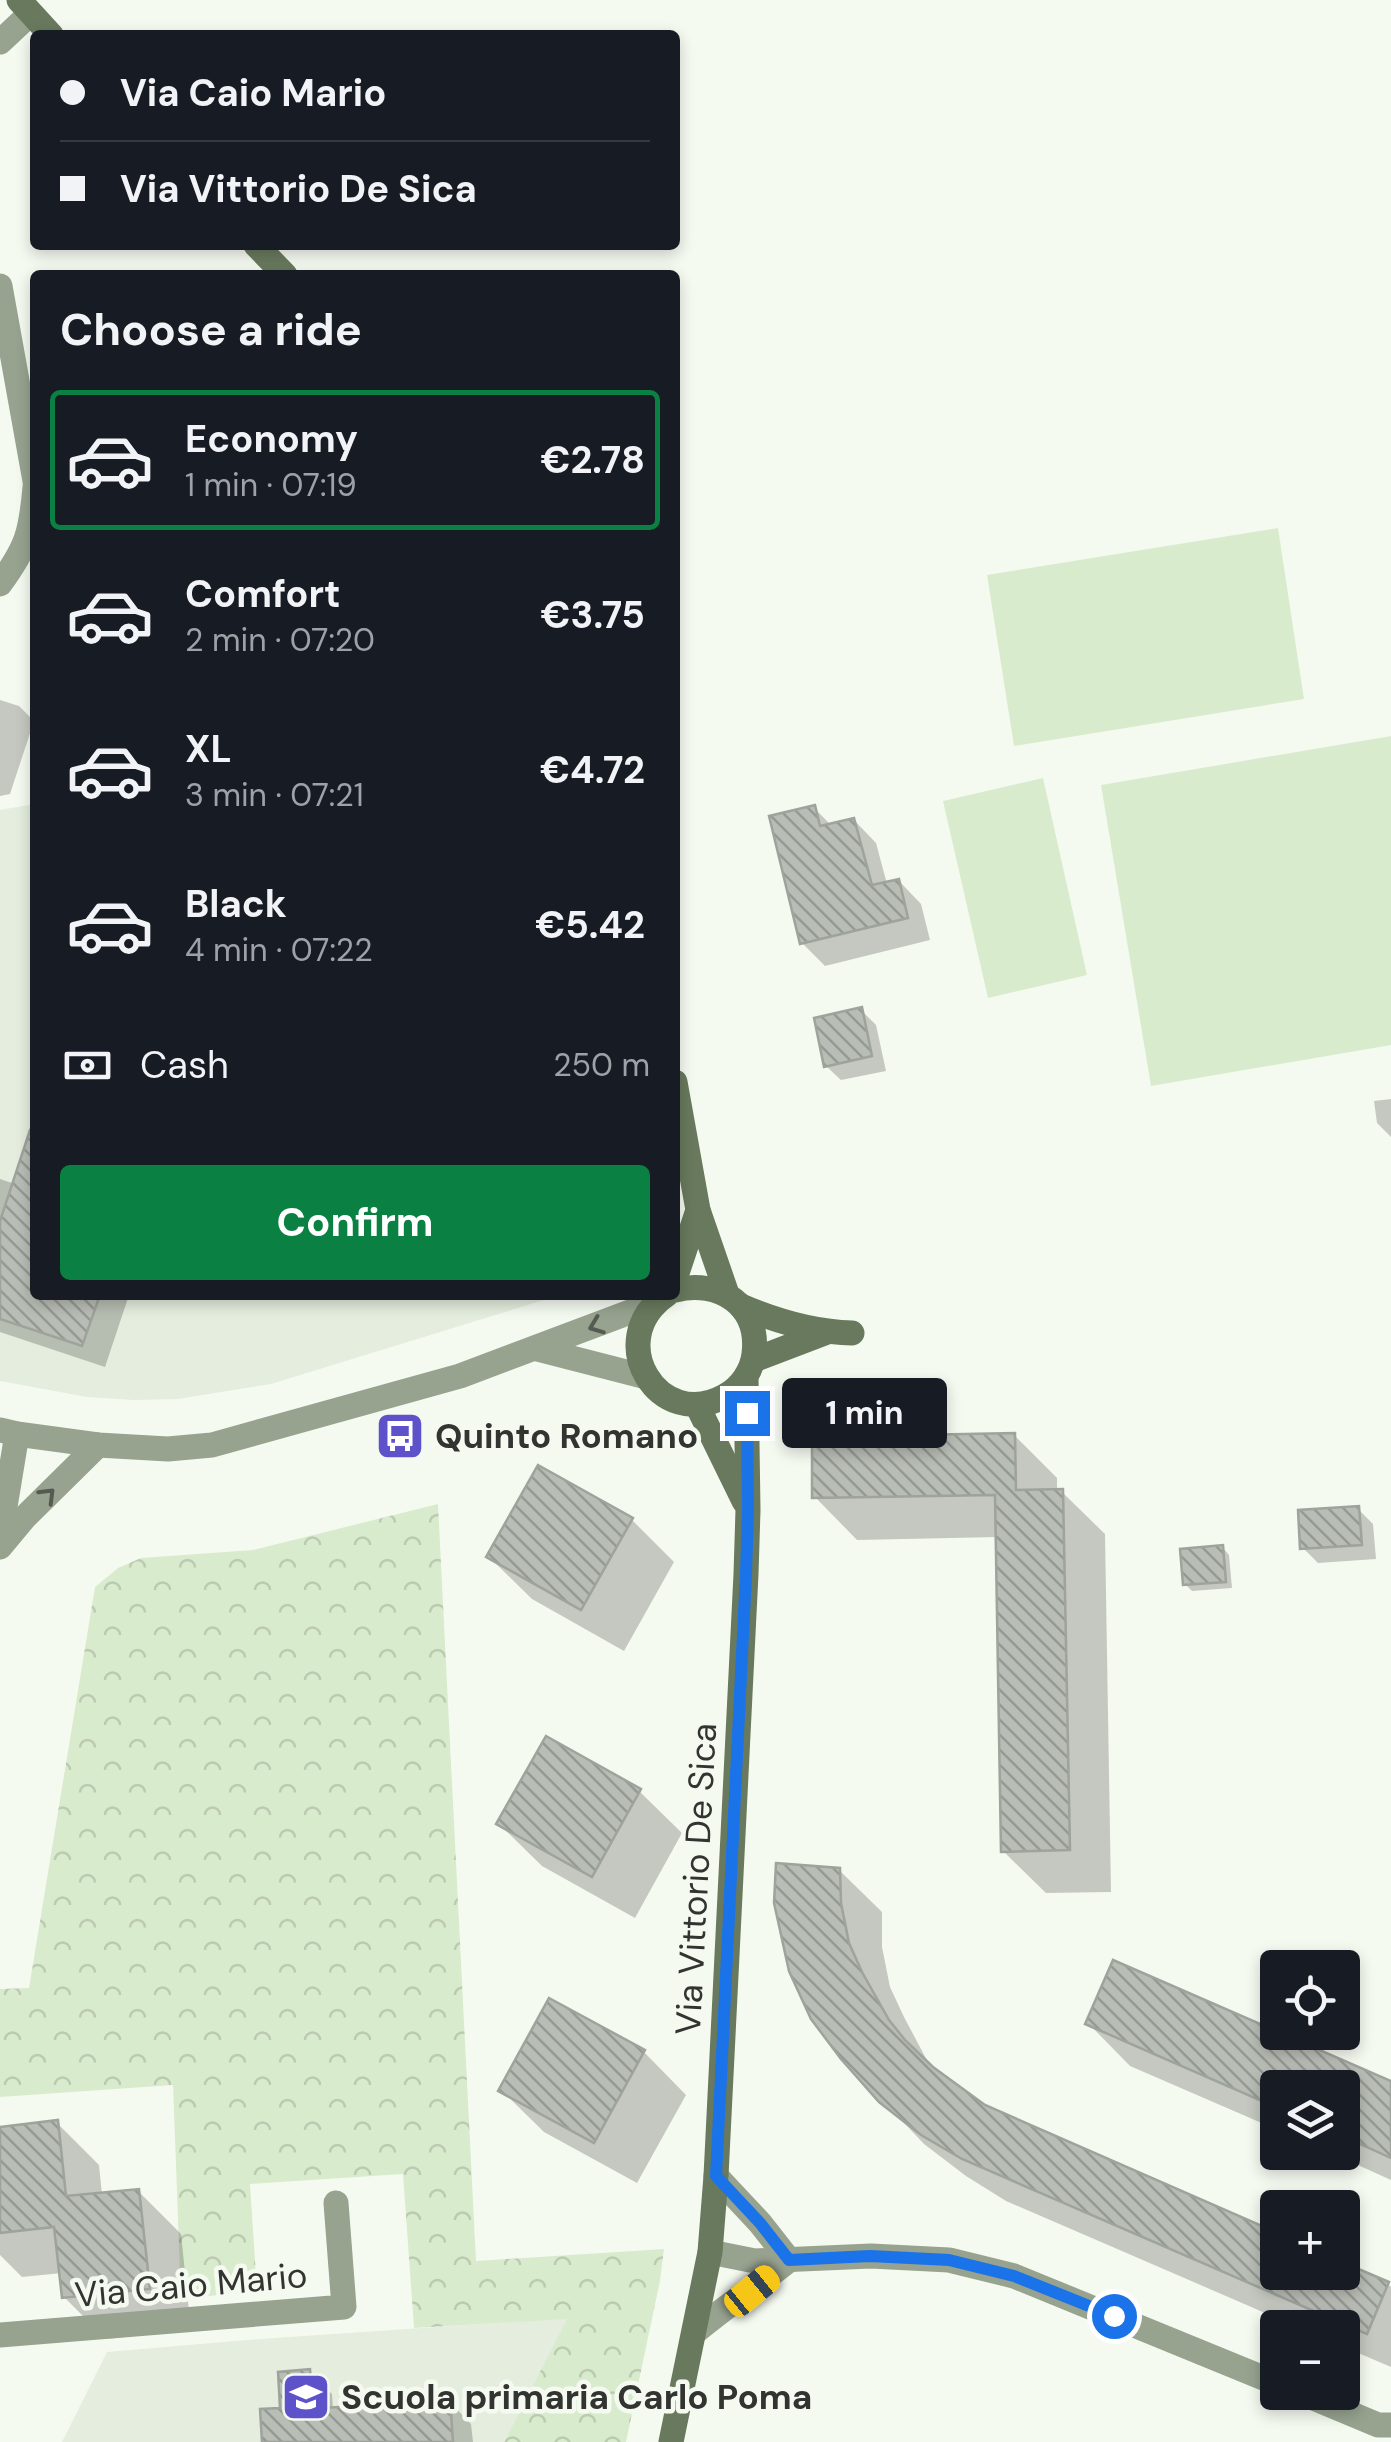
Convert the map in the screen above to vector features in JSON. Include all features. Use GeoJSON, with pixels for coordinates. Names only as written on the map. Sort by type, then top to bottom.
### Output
{"type":"FeatureCollection","features":[{"type":"Feature","properties":{"kind":"street"},"geometry":{"type":"LineString","coordinates":[[0,42],[24,7],[45,30]]}},
{"type":"Feature","properties":{"kind":"street"},"geometry":{"type":"LineString","coordinates":[[261,250],[280,270]]}},
{"type":"Feature","properties":{"kind":"street"},"geometry":{"type":"LineString","coordinates":[[0,286],[30,456]]}},
{"type":"Feature","properties":{"kind":"street"},"geometry":{"type":"LineString","coordinates":[[0,584],[20,556],[30,529]]}},
{"type":"Feature","properties":{"kind":"street","name":"Via Vittorio De Sica"},"geometry":{"type":"LineString","coordinates":[[671,2442],[710,2252],[716,2176],[748,1510],[750,1369],[756,1341],[751,1323],[734,1300],[698,1210],[680,1110]]}},
{"type":"Feature","properties":{"kind":"street","name":"Via Vittorio De Sica"},"geometry":{"type":"LineString","coordinates":[[680,1263],[698,1210]]}},
{"type":"Feature","properties":{"kind":"street"},"geometry":{"type":"LineString","coordinates":[[661,1300],[643,1319],[637,1338],[638,1359],[659,1392],[677,1402],[696,1405],[716,1401],[734,1392],[750,1369],[840,1332],[759,1314],[709,1287],[680,1290]]}},
{"type":"Feature","properties":{"kind":"street"},"geometry":{"type":"LineString","coordinates":[[0,1537],[9,1432],[98,1446],[168,1449],[212,1445],[460,1376],[655,1300]]}},
{"type":"Feature","properties":{"kind":"street"},"geometry":{"type":"LineString","coordinates":[[537,1348],[646,1377]]}},
{"type":"Feature","properties":{"kind":"street","name":"Via Vittorio De Sica"},"geometry":{"type":"LineString","coordinates":[[696,1405],[748,1510]]}},
{"type":"Feature","properties":{"kind":"street"},"geometry":{"type":"LineString","coordinates":[[0,1547],[98,1446]]}},
{"type":"Feature","properties":{"kind":"street"},"geometry":{"type":"LineString","coordinates":[[716,2176],[789,2260]]}},
{"type":"Feature","properties":{"kind":"street","name":"Via Caio Mario"},"geometry":{"type":"LineString","coordinates":[[0,2335],[344,2308],[336,2203]]}},
{"type":"Feature","properties":{"kind":"street"},"geometry":{"type":"LineString","coordinates":[[710,2252],[755,2261],[870,2256],[949,2260],[1014,2276],[1260,2377]]}},
{"type":"Feature","properties":{"kind":"street"},"geometry":{"type":"LineString","coordinates":[[694,2333],[789,2260]]}},
{"type":"Feature","properties":{"kind":"street"},"geometry":{"type":"LineString","coordinates":[[1342,2410],[1378,2425],[1391,2424]]}},
{"type":"Feature","properties":{"kind":"shaded area"},"geometry":{"type":"Polygon","coordinates":[[[30,805],[30,1300],[544,1300],[271,1384],[178,1399],[87,1397],[0,1381],[0,810],[30,805]]]}},
{"type":"Feature","properties":{"kind":"shaded area","name":"Scuola primaria Carlo Poma"},"geometry":{"type":"Polygon","coordinates":[[[568,2318],[504,2442],[62,2442],[107,2352],[568,2318]]]}},
{"type":"Feature","properties":{"kind":"green space"},"geometry":{"type":"Polygon","coordinates":[[[1278,528],[1304,699],[1014,746],[987,575],[1278,528]]]}},
{"type":"Feature","properties":{"kind":"green space"},"geometry":{"type":"Polygon","coordinates":[[[1391,736],[1391,1045],[1151,1086],[1101,785],[1391,736]]]}},
{"type":"Feature","properties":{"kind":"green space"},"geometry":{"type":"Polygon","coordinates":[[[1043,778],[1087,975],[988,998],[943,801],[1043,778]]]}},
{"type":"Feature","properties":{"kind":"green space"},"geometry":{"type":"Polygon","coordinates":[[[438,1504],[476,2261],[664,2249],[626,2442],[504,2442],[567,2319],[414,2328],[403,2174],[250,2184],[257,2291],[181,2299],[173,2085],[0,2097],[0,1989],[29,1988],[95,1587],[118,1568],[141,1558],[253,1550],[438,1504]]]}},
{"type":"Feature","properties":{"kind":"building"},"geometry":{"type":"Polygon","coordinates":[[[815,805],[820,826],[854,818],[872,885],[899,879],[908,918],[800,944],[769,816],[815,805]]]}},
{"type":"Feature","properties":{"kind":"building"},"geometry":{"type":"Polygon","coordinates":[[[862,1007],[872,1056],[824,1067],[814,1018],[862,1007]]]}},
{"type":"Feature","properties":{"kind":"building"},"geometry":{"type":"Polygon","coordinates":[[[30,1130],[30,1300],[98,1300],[82,1346],[0,1319],[0,1221],[30,1130]]]}},
{"type":"Feature","properties":{"kind":"building"},"geometry":{"type":"Polygon","coordinates":[[[1015,1433],[1016,1490],[1063,1489],[1070,1850],[1001,1852],[995,1495],[812,1498],[812,1437],[1015,1433]]]}},
{"type":"Feature","properties":{"kind":"building"},"geometry":{"type":"Polygon","coordinates":[[[538,1465],[633,1518],[581,1610],[486,1557],[538,1465]]]}},
{"type":"Feature","properties":{"kind":"building"},"geometry":{"type":"Polygon","coordinates":[[[1359,1506],[1362,1545],[1300,1549],[1298,1510],[1359,1506]]]}},
{"type":"Feature","properties":{"kind":"building"},"geometry":{"type":"Polygon","coordinates":[[[1223,1545],[1226,1582],[1183,1585],[1180,1549],[1223,1545]]]}},
{"type":"Feature","properties":{"kind":"building"},"geometry":{"type":"Polygon","coordinates":[[[546,1736],[641,1789],[592,1877],[496,1824],[546,1736]]]}},
{"type":"Feature","properties":{"kind":"building"},"geometry":{"type":"Polygon","coordinates":[[[776,1863],[840,1868],[841,1903],[849,1943],[889,2020],[905,2040],[933,2067],[985,2105],[1260,2225],[1260,2288],[962,2159],[921,2135],[879,2102],[811,2019],[789,1971],[774,1903],[776,1863]]]}},
{"type":"Feature","properties":{"kind":"building"},"geometry":{"type":"Polygon","coordinates":[[[1113,1960],[1260,2024],[1260,2050],[1320,2050],[1391,2081],[1391,2158],[1360,2144],[1360,2070],[1260,2070],[1260,2100],[1085,2024],[1113,1960]]]}},
{"type":"Feature","properties":{"kind":"building"},"geometry":{"type":"Polygon","coordinates":[[[549,1998],[645,2050],[594,2143],[498,2091],[549,1998]]]}},
{"type":"Feature","properties":{"kind":"building"},"geometry":{"type":"Polygon","coordinates":[[[58,2120],[66,2196],[139,2189],[150,2289],[62,2298],[54,2227],[0,2233],[0,2127],[58,2120]]]}},
{"type":"Feature","properties":{"kind":"building"},"geometry":{"type":"Polygon","coordinates":[[[1360,2270],[1389,2282],[1367,2334],[1360,2331],[1360,2310],[1311,2310],[1265,2290],[1360,2290],[1360,2270]]]}},
{"type":"Feature","properties":{"kind":"building"},"geometry":{"type":"Polygon","coordinates":[[[310,2369],[313,2409],[450,2398],[453,2442],[262,2442],[260,2409],[280,2408],[278,2372],[310,2369]]]}},
{"type":"Feature","properties":{"kind":"place","name":"Quinto Romano"},"geometry":{"type":"Point","coordinates":[400,1436]}},
{"type":"Feature","properties":{"kind":"place","name":"Scuola primaria Carlo Poma"},"geometry":{"type":"Point","coordinates":[306,2397]}},
{"type":"Feature","properties":{"kind":"route"},"geometry":{"type":"LineString","coordinates":[[747,1413],[746,1574],[716,2176],[789,2260],[870,2256],[949,2260],[1014,2276],[1114,2316]]}}]}
